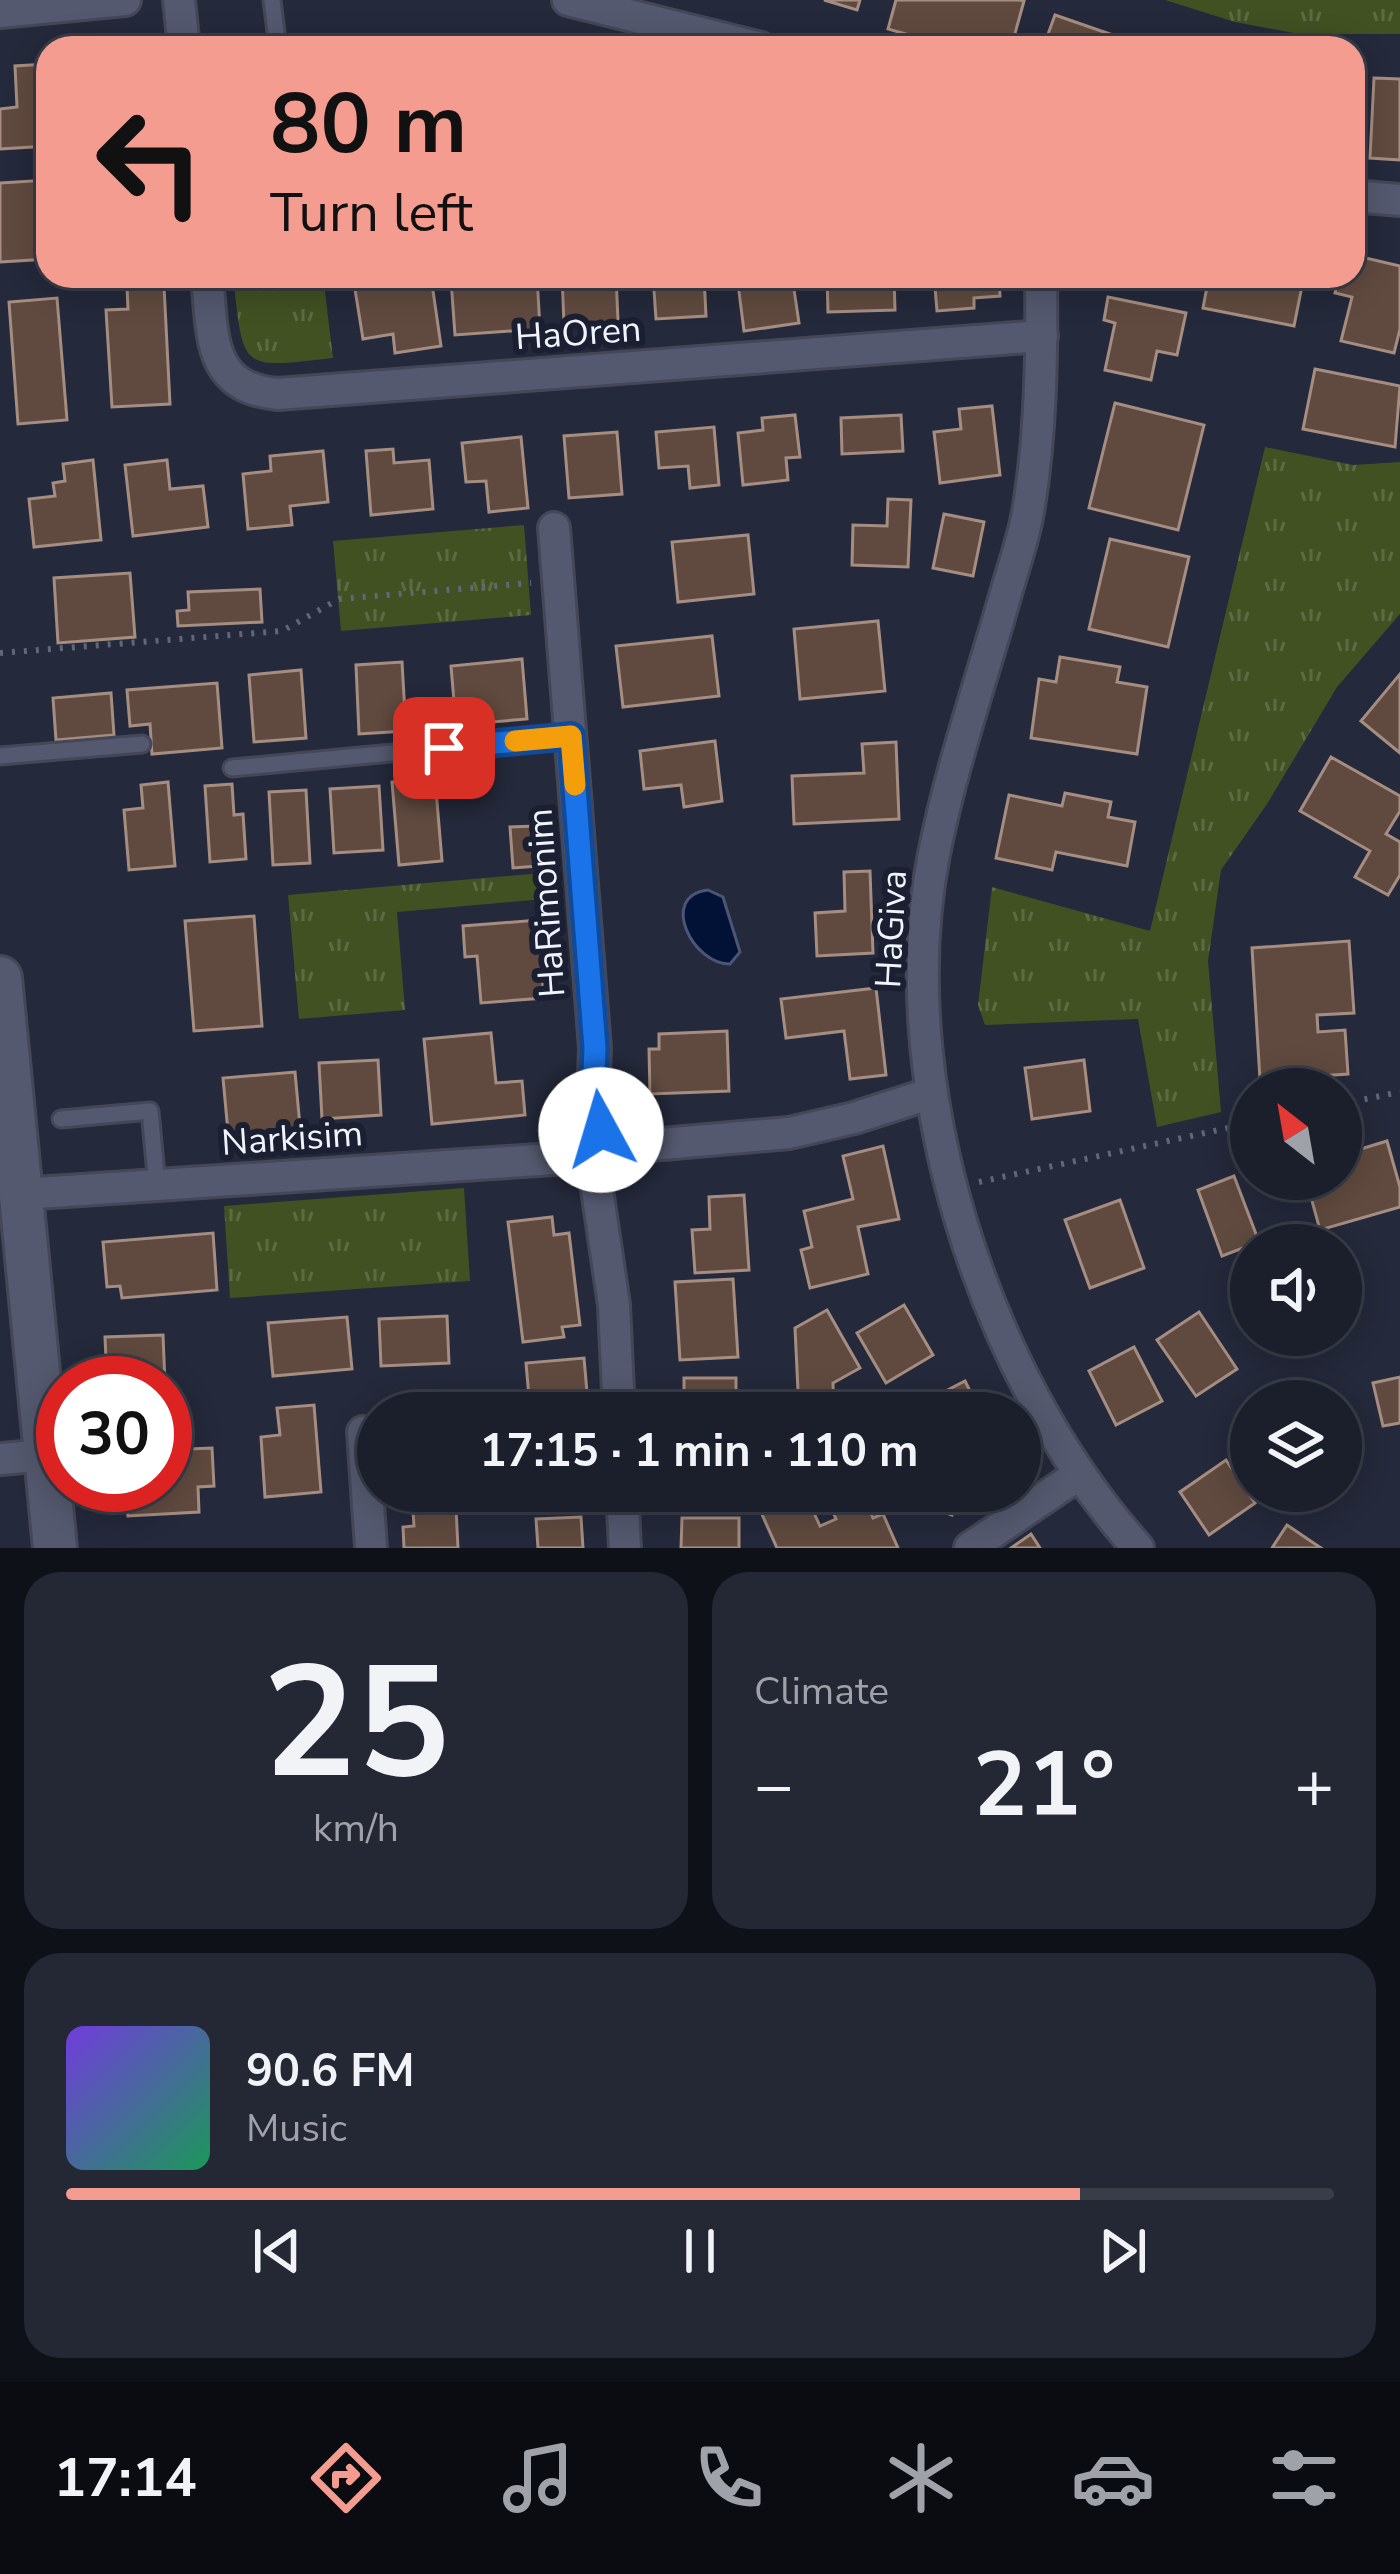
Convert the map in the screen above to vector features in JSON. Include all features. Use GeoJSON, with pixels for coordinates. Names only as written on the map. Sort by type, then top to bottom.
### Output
{"type":"FeatureCollection","features":[{"type":"Feature","properties":{"kind":"street"},"geometry":{"type":"LineString","coordinates":[[0,12],[125,0]]}},
{"type":"Feature","properties":{"kind":"street"},"geometry":{"type":"LineString","coordinates":[[178,0],[182,36]]}},
{"type":"Feature","properties":{"kind":"street"},"geometry":{"type":"LineString","coordinates":[[568,0],[713,36]]}},
{"type":"Feature","properties":{"kind":"street"},"geometry":{"type":"LineString","coordinates":[[1365,197],[1400,200]]}},
{"type":"Feature","properties":{"kind":"street","name":"HaOren"},"geometry":{"type":"LineString","coordinates":[[208,288],[221,367],[234,382],[278,394],[1042,336]]}},
{"type":"Feature","properties":{"kind":"street","name":"HaGiva"},"geometry":{"type":"LineString","coordinates":[[1041,288],[1028,514],[933,856],[924,932],[925,1006],[939,1142],[965,1234],[997,1316],[1034,1398],[1078,1475],[1138,1548]]}},
{"type":"Feature","properties":{"kind":"street","name":"HaRimonim"},"geometry":{"type":"LineString","coordinates":[[554,528],[604,1138]]}},
{"type":"Feature","properties":{"kind":"street"},"geometry":{"type":"LineString","coordinates":[[0,978],[37,1356]]}},
{"type":"Feature","properties":{"kind":"street"},"geometry":{"type":"LineString","coordinates":[[604,1138],[610,1169],[595,1176],[578,1171],[568,1157],[572,1140],[604,1138],[772,1136],[854,1118],[932,1093]]}},
{"type":"Feature","properties":{"kind":"street","name":"Narkisim"},"geometry":{"type":"LineString","coordinates":[[21,1194],[568,1157]]}},
{"type":"Feature","properties":{"kind":"street"},"geometry":{"type":"LineString","coordinates":[[595,1176],[614,1305],[618,1392]]}},
{"type":"Feature","properties":{"kind":"street"},"geometry":{"type":"LineString","coordinates":[[0,1459],[36,1456]]}},
{"type":"Feature","properties":{"kind":"street"},"geometry":{"type":"LineString","coordinates":[[970,1548],[1078,1475]]}},
{"type":"Feature","properties":{"kind":"street"},"geometry":{"type":"LineString","coordinates":[[52,1512],[56,1548]]}},
{"type":"Feature","properties":{"kind":"street"},"geometry":{"type":"LineString","coordinates":[[368,1512],[371,1548]]}},
{"type":"Feature","properties":{"kind":"street"},"geometry":{"type":"LineString","coordinates":[[623,1512],[625,1548]]}},
{"type":"Feature","properties":{"kind":"lane"},"geometry":{"type":"LineString","coordinates":[[272,0],[276,36]]}},
{"type":"Feature","properties":{"kind":"lane"},"geometry":{"type":"LineString","coordinates":[[232,768],[571,736]]}},
{"type":"Feature","properties":{"kind":"lane"},"geometry":{"type":"LineString","coordinates":[[0,756],[142,745]]}},
{"type":"Feature","properties":{"kind":"lane"},"geometry":{"type":"LineString","coordinates":[[62,1119],[150,1111],[157,1184]]}},
{"type":"Feature","properties":{"kind":"path"},"geometry":{"type":"LineString","coordinates":[[0,653],[282,631],[340,599],[558,581]]}},
{"type":"Feature","properties":{"kind":"path"},"geometry":{"type":"LineString","coordinates":[[1362,1099],[1400,1091]]}},
{"type":"Feature","properties":{"kind":"path"},"geometry":{"type":"LineString","coordinates":[[952,1187],[1230,1128]]}},
{"type":"Feature","properties":{"kind":"green space"},"geometry":{"type":"Polygon","coordinates":[[[1165,0],[1400,0],[1400,34],[1299,34],[1235,22],[1165,0]]]}},
{"type":"Feature","properties":{"kind":"green space"},"geometry":{"type":"Polygon","coordinates":[[[235,288],[324,288],[333,358],[263,362],[244,346],[235,288]]]}},
{"type":"Feature","properties":{"kind":"green space"},"geometry":{"type":"Polygon","coordinates":[[[1265,447],[1353,465],[1400,462],[1400,614],[1337,687],[1221,870],[1208,961],[1221,1112],[1157,1127],[1138,1019],[985,1025],[978,1005],[992,887],[1150,931],[1265,447]]]}},
{"type":"Feature","properties":{"kind":"green space"},"geometry":{"type":"Polygon","coordinates":[[[524,525],[531,615],[341,631],[333,541],[524,525]]]}},
{"type":"Feature","properties":{"kind":"green space"},"geometry":{"type":"Polygon","coordinates":[[[554,872],[555,898],[397,912],[405,1010],[299,1019],[288,895],[554,872]]]}},
{"type":"Feature","properties":{"kind":"green space"},"geometry":{"type":"Polygon","coordinates":[[[464,1188],[470,1281],[230,1298],[224,1206],[464,1188]]]}},
{"type":"Feature","properties":{"kind":"water"},"geometry":{"type":"Polygon","coordinates":[[[708,890],[723,897],[740,952],[730,964],[704,954],[686,930],[685,904],[708,890]]]}},
{"type":"Feature","properties":{"kind":"building"},"geometry":{"type":"Polygon","coordinates":[[[824,0],[860,0],[857,10],[824,0]]]}},
{"type":"Feature","properties":{"kind":"building"},"geometry":{"type":"Polygon","coordinates":[[[896,0],[1024,1],[1014,36],[913,36],[888,29],[896,0]]]}},
{"type":"Feature","properties":{"kind":"building"},"geometry":{"type":"Polygon","coordinates":[[[1055,15],[1116,36],[1047,36],[1055,15]]]}},
{"type":"Feature","properties":{"kind":"building"},"geometry":{"type":"Polygon","coordinates":[[[36,65],[36,147],[0,149],[0,109],[17,107],[15,66],[36,65]]]}},
{"type":"Feature","properties":{"kind":"building"},"geometry":{"type":"Polygon","coordinates":[[[1374,78],[1400,79],[1400,160],[1370,158],[1374,78]]]}},
{"type":"Feature","properties":{"kind":"building"},"geometry":{"type":"Polygon","coordinates":[[[36,181],[36,260],[0,262],[0,183],[36,181]]]}},
{"type":"Feature","properties":{"kind":"building"},"geometry":{"type":"Polygon","coordinates":[[[1365,258],[1400,266],[1400,329],[1394,353],[1341,341],[1352,297],[1335,293],[1336,288],[1365,288],[1365,258]]]}},
{"type":"Feature","properties":{"kind":"building"},"geometry":{"type":"Polygon","coordinates":[[[127,288],[164,288],[170,404],[112,407],[106,310],[128,309],[127,288]]]}},
{"type":"Feature","properties":{"kind":"building"},"geometry":{"type":"Polygon","coordinates":[[[355,288],[433,288],[441,346],[395,353],[393,334],[363,339],[355,288]]]}},
{"type":"Feature","properties":{"kind":"building"},"geometry":{"type":"Polygon","coordinates":[[[452,288],[538,288],[540,329],[455,335],[452,288]]]}},
{"type":"Feature","properties":{"kind":"building"},"geometry":{"type":"Polygon","coordinates":[[[562,288],[617,288],[618,321],[564,324],[562,288]]]}},
{"type":"Feature","properties":{"kind":"building"},"geometry":{"type":"Polygon","coordinates":[[[654,288],[705,288],[706,316],[656,319],[654,288]]]}},
{"type":"Feature","properties":{"kind":"building"},"geometry":{"type":"Polygon","coordinates":[[[739,288],[794,288],[799,323],[744,331],[739,288]]]}},
{"type":"Feature","properties":{"kind":"building"},"geometry":{"type":"Polygon","coordinates":[[[827,288],[894,288],[895,310],[828,312],[827,288]]]}},
{"type":"Feature","properties":{"kind":"building"},"geometry":{"type":"Polygon","coordinates":[[[935,288],[1000,288],[1000,296],[974,298],[974,308],[937,311],[935,288]]]}},
{"type":"Feature","properties":{"kind":"building"},"geometry":{"type":"Polygon","coordinates":[[[1207,288],[1302,288],[1294,326],[1203,308],[1207,288]]]}},
{"type":"Feature","properties":{"kind":"building"},"geometry":{"type":"Polygon","coordinates":[[[1108,297],[1186,313],[1177,355],[1157,351],[1151,380],[1105,370],[1115,323],[1104,320],[1108,297]]]}},
{"type":"Feature","properties":{"kind":"building"},"geometry":{"type":"Polygon","coordinates":[[[57,298],[67,420],[18,424],[9,302],[57,298]]]}},
{"type":"Feature","properties":{"kind":"building"},"geometry":{"type":"Polygon","coordinates":[[[1315,369],[1400,386],[1395,447],[1303,429],[1315,369]]]}},
{"type":"Feature","properties":{"kind":"building"},"geometry":{"type":"Polygon","coordinates":[[[1115,403],[1204,425],[1178,530],[1089,508],[1115,403]]]}},
{"type":"Feature","properties":{"kind":"building"},"geometry":{"type":"Polygon","coordinates":[[[992,406],[1000,475],[940,483],[934,432],[961,429],[959,409],[992,406]]]}},
{"type":"Feature","properties":{"kind":"building"},"geometry":{"type":"Polygon","coordinates":[[[795,415],[800,457],[786,458],[788,480],[743,485],[738,433],[763,430],[762,418],[795,415]]]}},
{"type":"Feature","properties":{"kind":"building"},"geometry":{"type":"Polygon","coordinates":[[[901,415],[903,451],[842,454],[841,418],[901,415]]]}},
{"type":"Feature","properties":{"kind":"building"},"geometry":{"type":"Polygon","coordinates":[[[714,427],[719,485],[690,488],[688,466],[659,468],[656,432],[714,427]]]}},
{"type":"Feature","properties":{"kind":"building"},"geometry":{"type":"Polygon","coordinates":[[[617,432],[622,494],[569,498],[564,436],[617,432]]]}},
{"type":"Feature","properties":{"kind":"building"},"geometry":{"type":"Polygon","coordinates":[[[521,437],[528,508],[489,512],[486,481],[466,482],[462,443],[521,437]]]}},
{"type":"Feature","properties":{"kind":"building"},"geometry":{"type":"Polygon","coordinates":[[[393,449],[394,463],[429,460],[433,509],[371,515],[366,451],[393,449]]]}},
{"type":"Feature","properties":{"kind":"building"},"geometry":{"type":"Polygon","coordinates":[[[323,451],[328,502],[290,506],[292,525],[248,529],[243,474],[271,471],[270,456],[323,451]]]}},
{"type":"Feature","properties":{"kind":"building"},"geometry":{"type":"Polygon","coordinates":[[[93,460],[101,540],[34,547],[29,499],[55,496],[53,483],[65,481],[63,464],[93,460]]]}},
{"type":"Feature","properties":{"kind":"building"},"geometry":{"type":"Polygon","coordinates":[[[167,460],[170,489],[203,486],[208,527],[133,536],[125,465],[167,460]]]}},
{"type":"Feature","properties":{"kind":"building"},"geometry":{"type":"Polygon","coordinates":[[[888,499],[911,500],[908,567],[852,565],[853,525],[887,526],[888,499]]]}},
{"type":"Feature","properties":{"kind":"building"},"geometry":{"type":"Polygon","coordinates":[[[944,514],[984,522],[973,576],[933,568],[944,514]]]}},
{"type":"Feature","properties":{"kind":"building"},"geometry":{"type":"Polygon","coordinates":[[[748,535],[754,594],[678,602],[672,542],[748,535]]]}},
{"type":"Feature","properties":{"kind":"building"},"geometry":{"type":"Polygon","coordinates":[[[1110,539],[1189,557],[1168,647],[1089,629],[1110,539]]]}},
{"type":"Feature","properties":{"kind":"building"},"geometry":{"type":"Polygon","coordinates":[[[130,573],[135,637],[58,643],[54,578],[130,573]]]}},
{"type":"Feature","properties":{"kind":"building"},"geometry":{"type":"Polygon","coordinates":[[[260,589],[262,622],[178,626],[177,611],[189,610],[188,592],[260,589]]]}},
{"type":"Feature","properties":{"kind":"building"},"geometry":{"type":"Polygon","coordinates":[[[878,621],[885,691],[800,699],[794,629],[878,621]]]}},
{"type":"Feature","properties":{"kind":"building"},"geometry":{"type":"Polygon","coordinates":[[[712,636],[719,696],[623,707],[616,646],[712,636]]]}},
{"type":"Feature","properties":{"kind":"building"},"geometry":{"type":"Polygon","coordinates":[[[1060,657],[1120,667],[1117,682],[1147,687],[1137,754],[1031,738],[1039,679],[1056,682],[1060,657]]]}},
{"type":"Feature","properties":{"kind":"building"},"geometry":{"type":"Polygon","coordinates":[[[522,659],[527,719],[456,725],[451,666],[522,659]]]}},
{"type":"Feature","properties":{"kind":"building"},"geometry":{"type":"Polygon","coordinates":[[[402,662],[406,731],[359,734],[356,665],[402,662]]]}},
{"type":"Feature","properties":{"kind":"building"},"geometry":{"type":"Polygon","coordinates":[[[301,670],[306,738],[254,742],[249,675],[301,670]]]}},
{"type":"Feature","properties":{"kind":"building"},"geometry":{"type":"Polygon","coordinates":[[[1400,674],[1400,753],[1361,721],[1400,674]]]}},
{"type":"Feature","properties":{"kind":"building"},"geometry":{"type":"Polygon","coordinates":[[[217,683],[222,748],[152,754],[150,724],[130,726],[127,690],[217,683]]]}},
{"type":"Feature","properties":{"kind":"building"},"geometry":{"type":"Polygon","coordinates":[[[111,693],[114,735],[56,740],[53,698],[111,693]]]}},
{"type":"Feature","properties":{"kind":"building"},"geometry":{"type":"Polygon","coordinates":[[[715,741],[722,801],[684,807],[681,785],[644,789],[640,751],[715,741]]]}},
{"type":"Feature","properties":{"kind":"building"},"geometry":{"type":"Polygon","coordinates":[[[896,742],[899,819],[794,824],[792,776],[864,773],[862,744],[896,742]]]}},
{"type":"Feature","properties":{"kind":"building"},"geometry":{"type":"Polygon","coordinates":[[[1331,757],[1400,796],[1400,811],[1386,834],[1400,842],[1400,875],[1388,895],[1355,877],[1370,851],[1300,811],[1331,757]]]}},
{"type":"Feature","properties":{"kind":"building"},"geometry":{"type":"Polygon","coordinates":[[[435,778],[442,861],[399,865],[392,782],[435,778]]]}},
{"type":"Feature","properties":{"kind":"building"},"geometry":{"type":"Polygon","coordinates":[[[168,782],[175,866],[129,870],[124,810],[143,808],[141,785],[168,782]]]}},
{"type":"Feature","properties":{"kind":"building"},"geometry":{"type":"Polygon","coordinates":[[[232,784],[234,815],[243,814],[246,859],[210,862],[205,786],[232,784]]]}},
{"type":"Feature","properties":{"kind":"building"},"geometry":{"type":"Polygon","coordinates":[[[379,786],[383,850],[334,853],[330,789],[379,786]]]}},
{"type":"Feature","properties":{"kind":"building"},"geometry":{"type":"Polygon","coordinates":[[[306,790],[310,863],[273,865],[269,792],[306,790]]]}},
{"type":"Feature","properties":{"kind":"building"},"geometry":{"type":"Polygon","coordinates":[[[1065,793],[1111,802],[1108,817],[1135,822],[1127,866],[1056,852],[1052,870],[996,858],[1009,795],[1062,806],[1065,793]]]}},
{"type":"Feature","properties":{"kind":"building"},"geometry":{"type":"Polygon","coordinates":[[[535,826],[538,866],[513,868],[510,827],[535,826]]]}},
{"type":"Feature","properties":{"kind":"building"},"geometry":{"type":"Polygon","coordinates":[[[870,871],[873,953],[817,956],[815,913],[845,911],[844,872],[870,871]]]}},
{"type":"Feature","properties":{"kind":"building"},"geometry":{"type":"Polygon","coordinates":[[[254,916],[262,1026],[194,1031],[185,921],[254,916]]]}},
{"type":"Feature","properties":{"kind":"building"},"geometry":{"type":"Polygon","coordinates":[[[538,920],[544,998],[481,1003],[477,956],[465,957],[463,926],[538,920]]]}},
{"type":"Feature","properties":{"kind":"building"},"geometry":{"type":"Polygon","coordinates":[[[1349,941],[1354,1013],[1317,1015],[1318,1032],[1345,1030],[1348,1068],[1259,1068],[1252,948],[1349,941]]]}},
{"type":"Feature","properties":{"kind":"building"},"geometry":{"type":"Polygon","coordinates":[[[876,988],[886,1075],[850,1079],[844,1031],[786,1038],[781,999],[876,988]]]}},
{"type":"Feature","properties":{"kind":"building"},"geometry":{"type":"Polygon","coordinates":[[[727,1031],[729,1091],[650,1094],[649,1049],[659,1049],[659,1034],[727,1031]]]}},
{"type":"Feature","properties":{"kind":"building"},"geometry":{"type":"Polygon","coordinates":[[[491,1033],[496,1083],[522,1081],[525,1115],[432,1124],[424,1039],[491,1033]]]}},
{"type":"Feature","properties":{"kind":"building"},"geometry":{"type":"Polygon","coordinates":[[[378,1060],[381,1115],[322,1119],[319,1063],[378,1060]]]}},
{"type":"Feature","properties":{"kind":"building"},"geometry":{"type":"Polygon","coordinates":[[[1084,1060],[1090,1111],[1032,1119],[1025,1068],[1084,1060]]]}},
{"type":"Feature","properties":{"kind":"building"},"geometry":{"type":"Polygon","coordinates":[[[295,1072],[301,1137],[229,1143],[223,1078],[295,1072]]]}},
{"type":"Feature","properties":{"kind":"building"},"geometry":{"type":"Polygon","coordinates":[[[1387,1141],[1400,1187],[1400,1207],[1341,1224],[1318,1224],[1312,1200],[1362,1200],[1362,1149],[1387,1141]]]}},
{"type":"Feature","properties":{"kind":"building"},"geometry":{"type":"Polygon","coordinates":[[[883,1146],[899,1219],[858,1227],[868,1274],[810,1288],[801,1250],[812,1247],[804,1211],[853,1199],[843,1156],[883,1146]]]}},
{"type":"Feature","properties":{"kind":"building"},"geometry":{"type":"Polygon","coordinates":[[[1230,1178],[1230,1200],[1243,1200],[1252,1224],[1230,1224],[1230,1253],[1222,1256],[1198,1190],[1230,1178]]]}},
{"type":"Feature","properties":{"kind":"building"},"geometry":{"type":"Polygon","coordinates":[[[744,1195],[749,1270],[695,1273],[692,1230],[710,1229],[709,1197],[744,1195]]]}},
{"type":"Feature","properties":{"kind":"building"},"geometry":{"type":"Polygon","coordinates":[[[1120,1200],[1144,1268],[1090,1288],[1065,1220],[1120,1200]]]}},
{"type":"Feature","properties":{"kind":"building"},"geometry":{"type":"Polygon","coordinates":[[[552,1217],[554,1235],[569,1233],[580,1325],[562,1327],[564,1337],[523,1342],[508,1222],[552,1217]]]}},
{"type":"Feature","properties":{"kind":"building"},"geometry":{"type":"Polygon","coordinates":[[[213,1233],[217,1290],[122,1298],[120,1286],[107,1287],[103,1242],[213,1233]]]}},
{"type":"Feature","properties":{"kind":"building"},"geometry":{"type":"Polygon","coordinates":[[[733,1279],[738,1357],[680,1360],[675,1282],[733,1279]]]}},
{"type":"Feature","properties":{"kind":"building"},"geometry":{"type":"Polygon","coordinates":[[[904,1305],[933,1355],[886,1383],[857,1333],[904,1305]]]}},
{"type":"Feature","properties":{"kind":"building"},"geometry":{"type":"Polygon","coordinates":[[[827,1310],[860,1368],[833,1383],[833,1392],[798,1392],[795,1328],[827,1310]]]}},
{"type":"Feature","properties":{"kind":"building"},"geometry":{"type":"Polygon","coordinates":[[[1199,1312],[1237,1369],[1196,1396],[1157,1340],[1199,1312]]]}},
{"type":"Feature","properties":{"kind":"building"},"geometry":{"type":"Polygon","coordinates":[[[447,1316],[449,1363],[381,1366],[379,1319],[447,1316]]]}},
{"type":"Feature","properties":{"kind":"building"},"geometry":{"type":"Polygon","coordinates":[[[347,1317],[352,1369],[273,1376],[268,1323],[347,1317]]]}},
{"type":"Feature","properties":{"kind":"building"},"geometry":{"type":"Polygon","coordinates":[[[163,1335],[164,1356],[106,1356],[105,1337],[163,1335]]]}},
{"type":"Feature","properties":{"kind":"building"},"geometry":{"type":"Polygon","coordinates":[[[1134,1347],[1162,1401],[1116,1425],[1089,1371],[1134,1347]]]}},
{"type":"Feature","properties":{"kind":"building"},"geometry":{"type":"Polygon","coordinates":[[[584,1358],[587,1392],[529,1392],[526,1363],[584,1358]]]}},
{"type":"Feature","properties":{"kind":"building"},"geometry":{"type":"Polygon","coordinates":[[[1400,1377],[1400,1423],[1383,1426],[1373,1383],[1400,1377]]]}},
{"type":"Feature","properties":{"kind":"building"},"geometry":{"type":"Polygon","coordinates":[[[684,1378],[736,1378],[736,1392],[684,1392],[684,1378]]]}},
{"type":"Feature","properties":{"kind":"building"},"geometry":{"type":"Polygon","coordinates":[[[965,1381],[970,1392],[944,1392],[965,1381]]]}},
{"type":"Feature","properties":{"kind":"building"},"geometry":{"type":"Polygon","coordinates":[[[314,1405],[321,1492],[265,1497],[261,1437],[280,1435],[277,1408],[314,1405]]]}},
{"type":"Feature","properties":{"kind":"building"},"geometry":{"type":"Polygon","coordinates":[[[212,1448],[214,1486],[198,1487],[199,1512],[128,1516],[128,1512],[192,1512],[192,1449],[212,1448]]]}},
{"type":"Feature","properties":{"kind":"building"},"geometry":{"type":"Polygon","coordinates":[[[1226,1460],[1230,1512],[1242,1512],[1209,1535],[1180,1492],[1226,1460]]]}},
{"type":"Feature","properties":{"kind":"building"},"geometry":{"type":"Polygon","coordinates":[[[413,1512],[456,1512],[458,1548],[404,1548],[403,1527],[414,1526],[413,1512]]]}},
{"type":"Feature","properties":{"kind":"building"},"geometry":{"type":"Polygon","coordinates":[[[761,1512],[814,1512],[820,1526],[836,1519],[833,1512],[871,1512],[873,1518],[883,1514],[898,1548],[777,1548],[761,1512]]]}},
{"type":"Feature","properties":{"kind":"building"},"geometry":{"type":"Polygon","coordinates":[[[581,1517],[583,1548],[538,1548],[536,1519],[581,1517]]]}},
{"type":"Feature","properties":{"kind":"building"},"geometry":{"type":"Polygon","coordinates":[[[682,1518],[739,1518],[739,1548],[681,1548],[682,1518]]]}},
{"type":"Feature","properties":{"kind":"building"},"geometry":{"type":"Polygon","coordinates":[[[1287,1525],[1321,1548],[1272,1548],[1287,1525]]]}},
{"type":"Feature","properties":{"kind":"building"},"geometry":{"type":"Polygon","coordinates":[[[1031,1534],[1040,1548],[1011,1548],[1031,1534]]]}},
{"type":"Feature","properties":{"kind":"slow traffic"},"geometry":{"type":"LineString","coordinates":[[515,741],[571,736],[575,785]]}},
{"type":"Feature","properties":{"kind":"route"},"geometry":{"type":"LineString","coordinates":[[444,748],[571,736],[595,1048],[592,1128],[601,1130]]}}]}
